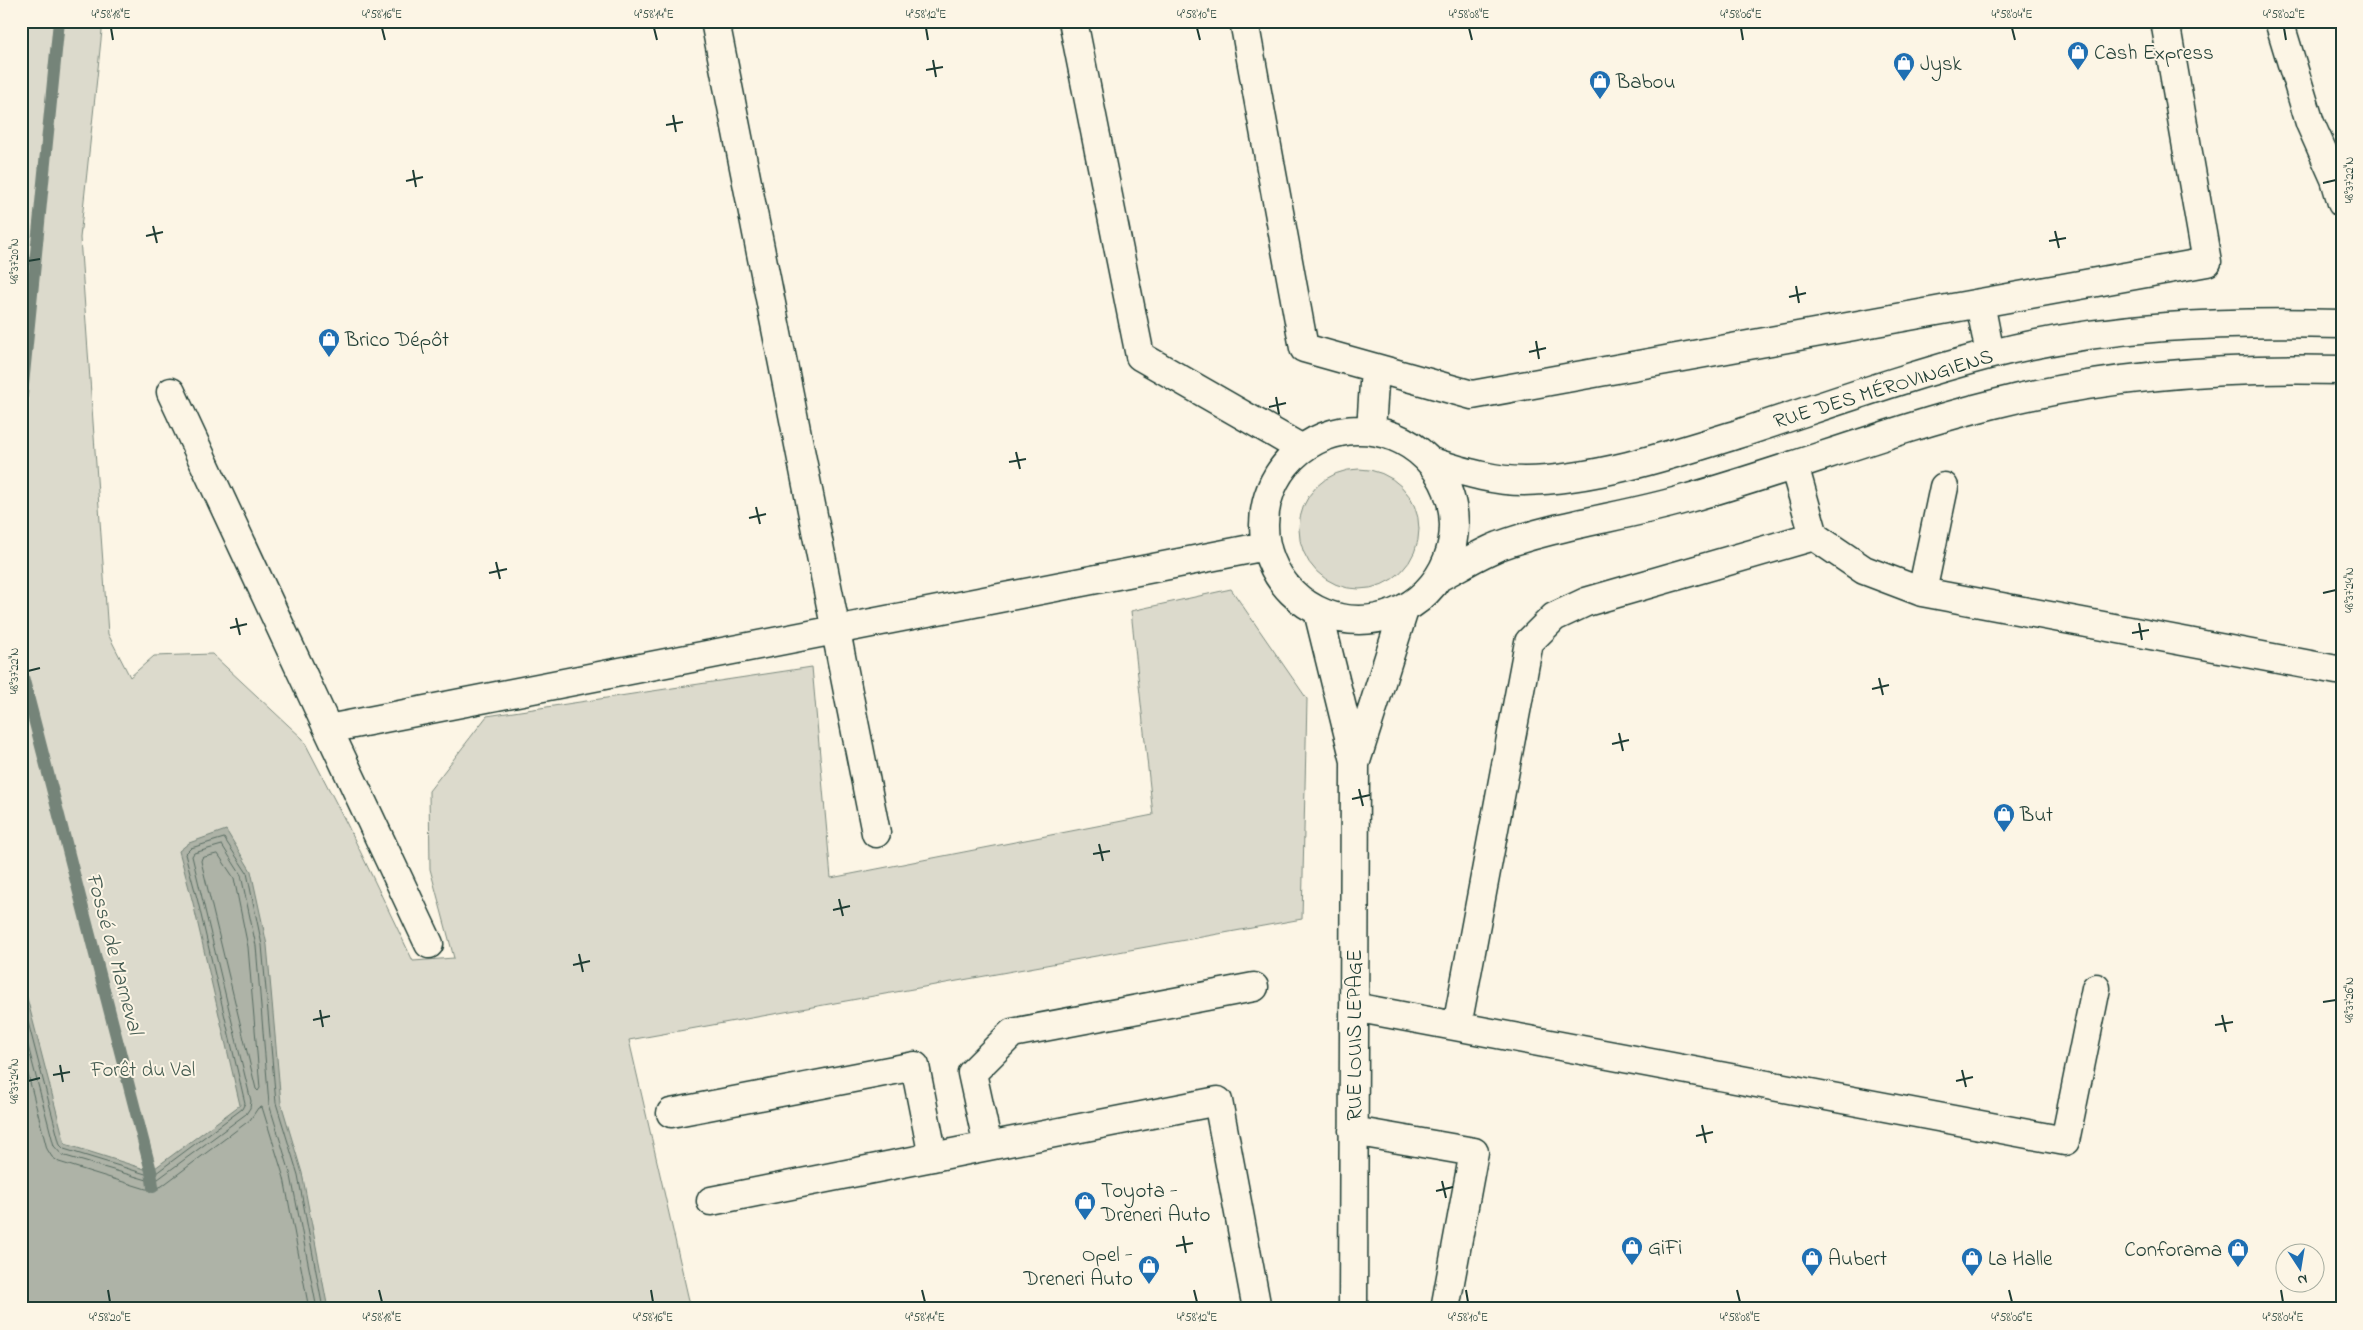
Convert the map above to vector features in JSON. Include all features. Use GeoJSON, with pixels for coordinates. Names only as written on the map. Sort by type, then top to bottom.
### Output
{"type":"FeatureCollection","features":[{"type":"Feature","properties":{"kind":"street"},"geometry":{"type":"LineString","coordinates":[[715,21],[876,833]]}},
{"type":"Feature","properties":{"kind":"street"},"geometry":{"type":"LineString","coordinates":[[1073,21],[1140,356],[1302,449]]}},
{"type":"Feature","properties":{"kind":"street"},"geometry":{"type":"LineString","coordinates":[[1244,21],[1304,348],[1472,395],[2207,262],[2165,21]]}},
{"type":"Feature","properties":{"kind":"street"},"geometry":{"type":"LineString","coordinates":[[2278,21],[2310,123],[2335,179],[2342,203]]}},
{"type":"Feature","properties":{"kind":"street"},"geometry":{"type":"LineString","coordinates":[[1980,303],[1990,354]]}},
{"type":"Feature","properties":{"kind":"street","name":"RUE DES MÉROVINGIENS"},"geometry":{"type":"LineString","coordinates":[[1432,462],[1484,477],[1522,481],[1564,479],[1672,455],[1899,381],[1990,354],[2072,338],[2197,324],[2342,324]]}},
{"type":"Feature","properties":{"kind":"street"},"geometry":{"type":"LineString","coordinates":[[1371,430],[1375,368]]}},
{"type":"Feature","properties":{"kind":"street"},"geometry":{"type":"LineString","coordinates":[[1441,576],[1497,547],[1534,534],[1684,500],[1910,427],[1994,404],[2079,385],[2202,371],[2278,368],[2342,370]]}},
{"type":"Feature","properties":{"kind":"street"},"geometry":{"type":"LineString","coordinates":[[172,392],[429,944]]}},
{"type":"Feature","properties":{"kind":"street"},"geometry":{"type":"LineString","coordinates":[[1371,430],[1394,435],[1415,447],[1432,462],[1448,489],[1455,517],[1452,548],[1441,576],[1424,595],[1404,610],[1383,618],[1361,621],[1339,619],[1318,612],[1294,595],[1276,573],[1266,546],[1264,519],[1269,492],[1282,468],[1302,449],[1323,436],[1346,431],[1371,430]]}},
{"type":"Feature","properties":{"kind":"street"},"geometry":{"type":"LineString","coordinates":[[1794,465],[1814,536],[1864,570],[1922,592],[2342,671]]}},
{"type":"Feature","properties":{"kind":"street"},"geometry":{"type":"LineString","coordinates":[[1922,592],[1944,487]]}},
{"type":"Feature","properties":{"kind":"street"},"geometry":{"type":"LineString","coordinates":[[1457,1026],[1529,642],[1554,617],[1586,602],[1814,536]]}},
{"type":"Feature","properties":{"kind":"street"},"geometry":{"type":"LineString","coordinates":[[328,729],[1266,546]]}},
{"type":"Feature","properties":{"kind":"street","name":"RUE LOUIS LEPAGE"},"geometry":{"type":"LineString","coordinates":[[1356,761],[1404,610]]}},
{"type":"Feature","properties":{"kind":"street","name":"RUE LOUIS LEPAGE"},"geometry":{"type":"LineString","coordinates":[[1318,612],[1356,761],[1352,1309]]}},
{"type":"Feature","properties":{"kind":"street"},"geometry":{"type":"LineString","coordinates":[[988,1146],[972,1073],[1012,1033],[1254,987]]}},
{"type":"Feature","properties":{"kind":"street"},"geometry":{"type":"LineString","coordinates":[[1354,1007],[2065,1141],[2096,988]]}},
{"type":"Feature","properties":{"kind":"street"},"geometry":{"type":"LineString","coordinates":[[672,1113],[915,1066],[933,1157]]}},
{"type":"Feature","properties":{"kind":"street"},"geometry":{"type":"LineString","coordinates":[[711,1201],[1218,1101],[1257,1309]]}},
{"type":"Feature","properties":{"kind":"street"},"geometry":{"type":"LineString","coordinates":[[1354,1131],[1474,1152],[1445,1309]]}},
{"type":"Feature","properties":{"kind":"green space","name":"Forêt du Val"},"geometry":{"type":"Polygon","coordinates":[[[21,21],[103,21],[80,238],[108,634],[130,677],[154,656],[212,654],[303,739],[347,824],[413,961],[454,958],[430,869],[429,791],[487,716],[812,667],[831,878],[1153,815],[1131,611],[1231,589],[1307,699],[1302,919],[629,1040],[691,1309],[21,1309],[21,21]]]}},
{"type":"Feature","properties":{"kind":"green space"},"geometry":{"type":"Polygon","coordinates":[[[1359,469],[1371,470],[1382,474],[1392,479],[1401,487],[1409,496],[1414,506],[1418,517],[1418,541],[1414,552],[1409,562],[1401,571],[1392,579],[1382,584],[1371,588],[1359,589],[1347,588],[1336,584],[1326,579],[1317,571],[1309,562],[1304,552],[1300,541],[1299,529],[1300,517],[1304,506],[1309,496],[1317,487],[1326,479],[1336,474],[1347,470],[1359,469]]]}},
{"type":"Feature","properties":{"kind":"water"},"geometry":{"type":"Polygon","coordinates":[[[226,830],[251,871],[267,945],[281,1103],[302,1173],[328,1309],[21,1309],[21,975],[65,1144],[151,1171],[240,1105],[179,851],[189,843],[226,830]]]}},
{"type":"Feature","properties":{"kind":"waterway","name":"Fossé de Marneval"},"geometry":{"type":"LineString","coordinates":[[21,405],[59,21]]}},
{"type":"Feature","properties":{"kind":"waterway","name":"Fossé de Marneval"},"geometry":{"type":"LineString","coordinates":[[21,669],[151,1171],[153,1187]]}},
{"type":"Feature","properties":{"kind":"place","name":"Cash Express"},"geometry":{"type":"Point","coordinates":[2078,71]}},
{"type":"Feature","properties":{"kind":"place","name":"Jysk"},"geometry":{"type":"Point","coordinates":[1904,82]}},
{"type":"Feature","properties":{"kind":"place","name":"Babou"},"geometry":{"type":"Point","coordinates":[1600,100]}},
{"type":"Feature","properties":{"kind":"place","name":"Brico Dépôt"},"geometry":{"type":"Point","coordinates":[329,358]}},
{"type":"Feature","properties":{"kind":"place","name":"But"},"geometry":{"type":"Point","coordinates":[2004,833]}},
{"type":"Feature","properties":{"kind":"place","name":"Toyota - Dreneri Auto"},"geometry":{"type":"Point","coordinates":[1085,1221]}},
{"type":"Feature","properties":{"kind":"place","name":"GiFi"},"geometry":{"type":"Point","coordinates":[1632,1266]}},
{"type":"Feature","properties":{"kind":"place","name":"Conforama"},"geometry":{"type":"Point","coordinates":[2238,1268]}},
{"type":"Feature","properties":{"kind":"place","name":"Aubert"},"geometry":{"type":"Point","coordinates":[1812,1277]}},
{"type":"Feature","properties":{"kind":"place","name":"La Halle"},"geometry":{"type":"Point","coordinates":[1972,1277]}},
{"type":"Feature","properties":{"kind":"place","name":"Opel - Dreneri Auto"},"geometry":{"type":"Point","coordinates":[1149,1285]}}]}
